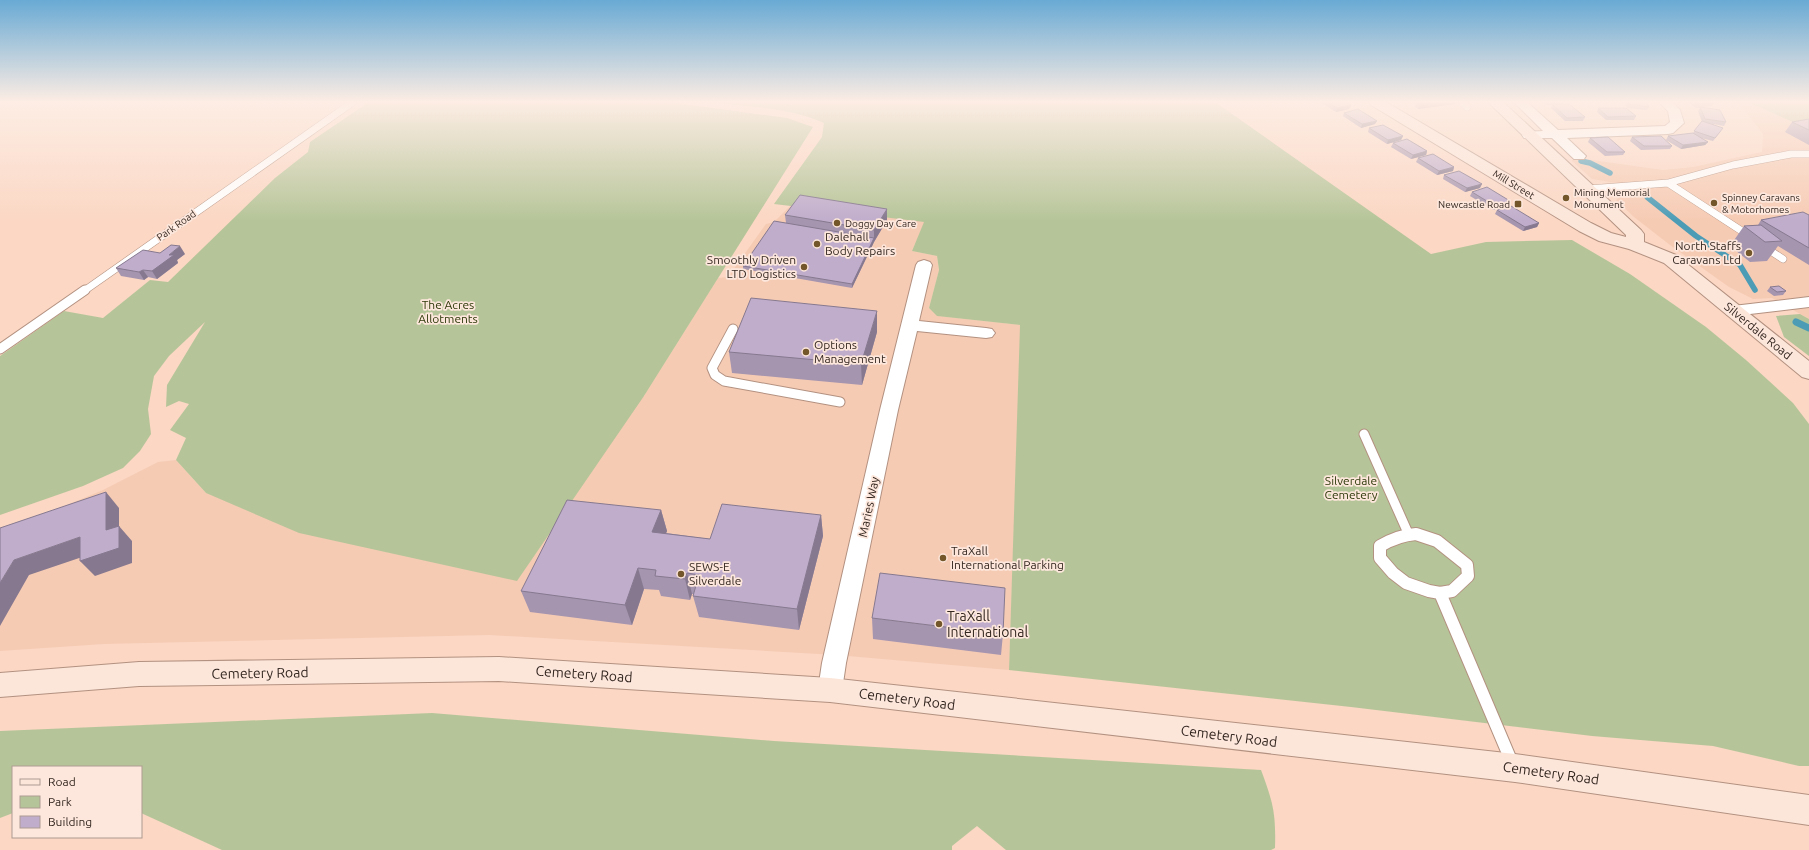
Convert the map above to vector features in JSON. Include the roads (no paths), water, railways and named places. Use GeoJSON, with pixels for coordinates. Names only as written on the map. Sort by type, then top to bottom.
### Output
{"type":"FeatureCollection","features":[{"type":"Feature","properties":{"kind":"street","name":"Mill Street"},"geometry":{"type":"LineString","coordinates":[[1442,142],[1585,227],[1606,237],[1635,245]]}},
{"type":"Feature","properties":{"kind":"street"},"geometry":{"type":"LineString","coordinates":[[1536,142],[1635,234],[1635,245]]}},
{"type":"Feature","properties":{"kind":"street"},"geometry":{"type":"LineString","coordinates":[[1563,142],[1579,156]]}},
{"type":"Feature","properties":{"kind":"street","name":"Silverdale Road"},"geometry":{"type":"LineString","coordinates":[[1635,245],[1649,260],[1707,291],[1809,372]]}},
{"type":"Feature","properties":{"kind":"street","name":"Maries Way"},"geometry":{"type":"LineString","coordinates":[[830,690],[834,663],[924,265]]}},
{"type":"Feature","properties":{"kind":"street"},"geometry":{"type":"LineString","coordinates":[[1733,311],[1809,302]]}},
{"type":"Feature","properties":{"kind":"street"},"geometry":{"type":"LineString","coordinates":[[910,325],[986,333]]}},
{"type":"Feature","properties":{"kind":"street","name":"Cemetery Road"},"geometry":{"type":"LineString","coordinates":[[0,685],[139,674],[499,669],[830,690],[1515,768],[1809,810]]}},
{"type":"Feature","properties":{"kind":"lane","name":"Park Road"},"geometry":{"type":"LineString","coordinates":[[0,349],[296,142]]}},
{"type":"Feature","properties":{"kind":"lane"},"geometry":{"type":"LineString","coordinates":[[1588,190],[1668,183],[1700,172],[1736,164],[1784,156],[1809,154]]}},
{"type":"Feature","properties":{"kind":"lane"},"geometry":{"type":"LineString","coordinates":[[1668,183],[1783,259]]}},
{"type":"Feature","properties":{"kind":"lane"},"geometry":{"type":"LineString","coordinates":[[733,329],[712,368],[715,375],[724,381],[840,402]]}},
{"type":"Feature","properties":{"kind":"lane"},"geometry":{"type":"LineString","coordinates":[[1364,434],[1408,533]]}},
{"type":"Feature","properties":{"kind":"lane"},"geometry":{"type":"LineString","coordinates":[[1408,533],[1430,538],[1450,550],[1467,566],[1468,576],[1452,591],[1440,593],[1419,590],[1405,583],[1389,569],[1380,558],[1380,546],[1392,538],[1408,533]]}},
{"type":"Feature","properties":{"kind":"lane"},"geometry":{"type":"LineString","coordinates":[[1440,593],[1515,768]]}},
{"type":"Feature","properties":{"kind":"waterway"},"geometry":{"type":"LineString","coordinates":[[1581,161],[1590,163],[1610,173]]}},
{"type":"Feature","properties":{"kind":"waterway"},"geometry":{"type":"LineString","coordinates":[[1647,197],[1696,236],[1740,265],[1755,290]]}},
{"type":"Feature","properties":{"kind":"waterway"},"geometry":{"type":"LineString","coordinates":[[1796,322],[1809,328]]}},
{"type":"Feature","properties":{"kind":"place","name":"Mining Memorial Monument"},"geometry":{"type":"Point","coordinates":[1566,198]}},
{"type":"Feature","properties":{"kind":"place","name":"Spinney Caravans & Motorhomes"},"geometry":{"type":"Point","coordinates":[1714,203]}},
{"type":"Feature","properties":{"kind":"place","name":"Newcastle Road"},"geometry":{"type":"Point","coordinates":[1518,204]}},
{"type":"Feature","properties":{"kind":"place","name":"Doggy Day Care"},"geometry":{"type":"Point","coordinates":[837,223]}},
{"type":"Feature","properties":{"kind":"place","name":"Dalehall Body Repairs"},"geometry":{"type":"Point","coordinates":[817,244]}},
{"type":"Feature","properties":{"kind":"place","name":"North Staffs Caravans Ltd"},"geometry":{"type":"Point","coordinates":[1749,253]}},
{"type":"Feature","properties":{"kind":"place","name":"Smoothly Driven LTD Logistics"},"geometry":{"type":"Point","coordinates":[804,267]}},
{"type":"Feature","properties":{"kind":"place","name":"Options Management"},"geometry":{"type":"Point","coordinates":[806,352]}},
{"type":"Feature","properties":{"kind":"place","name":"TraXall International Parking"},"geometry":{"type":"Point","coordinates":[943,558]}},
{"type":"Feature","properties":{"kind":"place","name":"SEWS-E Silverdale"},"geometry":{"type":"Point","coordinates":[681,574]}},
{"type":"Feature","properties":{"kind":"place","name":"TraXall International"},"geometry":{"type":"Point","coordinates":[939,624]}},
{"type":"Feature","properties":{"kind":"park label","name":"The Acres Allotments"},"geometry":{"type":"Point","coordinates":[448,312]}},
{"type":"Feature","properties":{"kind":"park label","name":"Silverdale Cemetery"},"geometry":{"type":"Point","coordinates":[1351,488]}}]}
